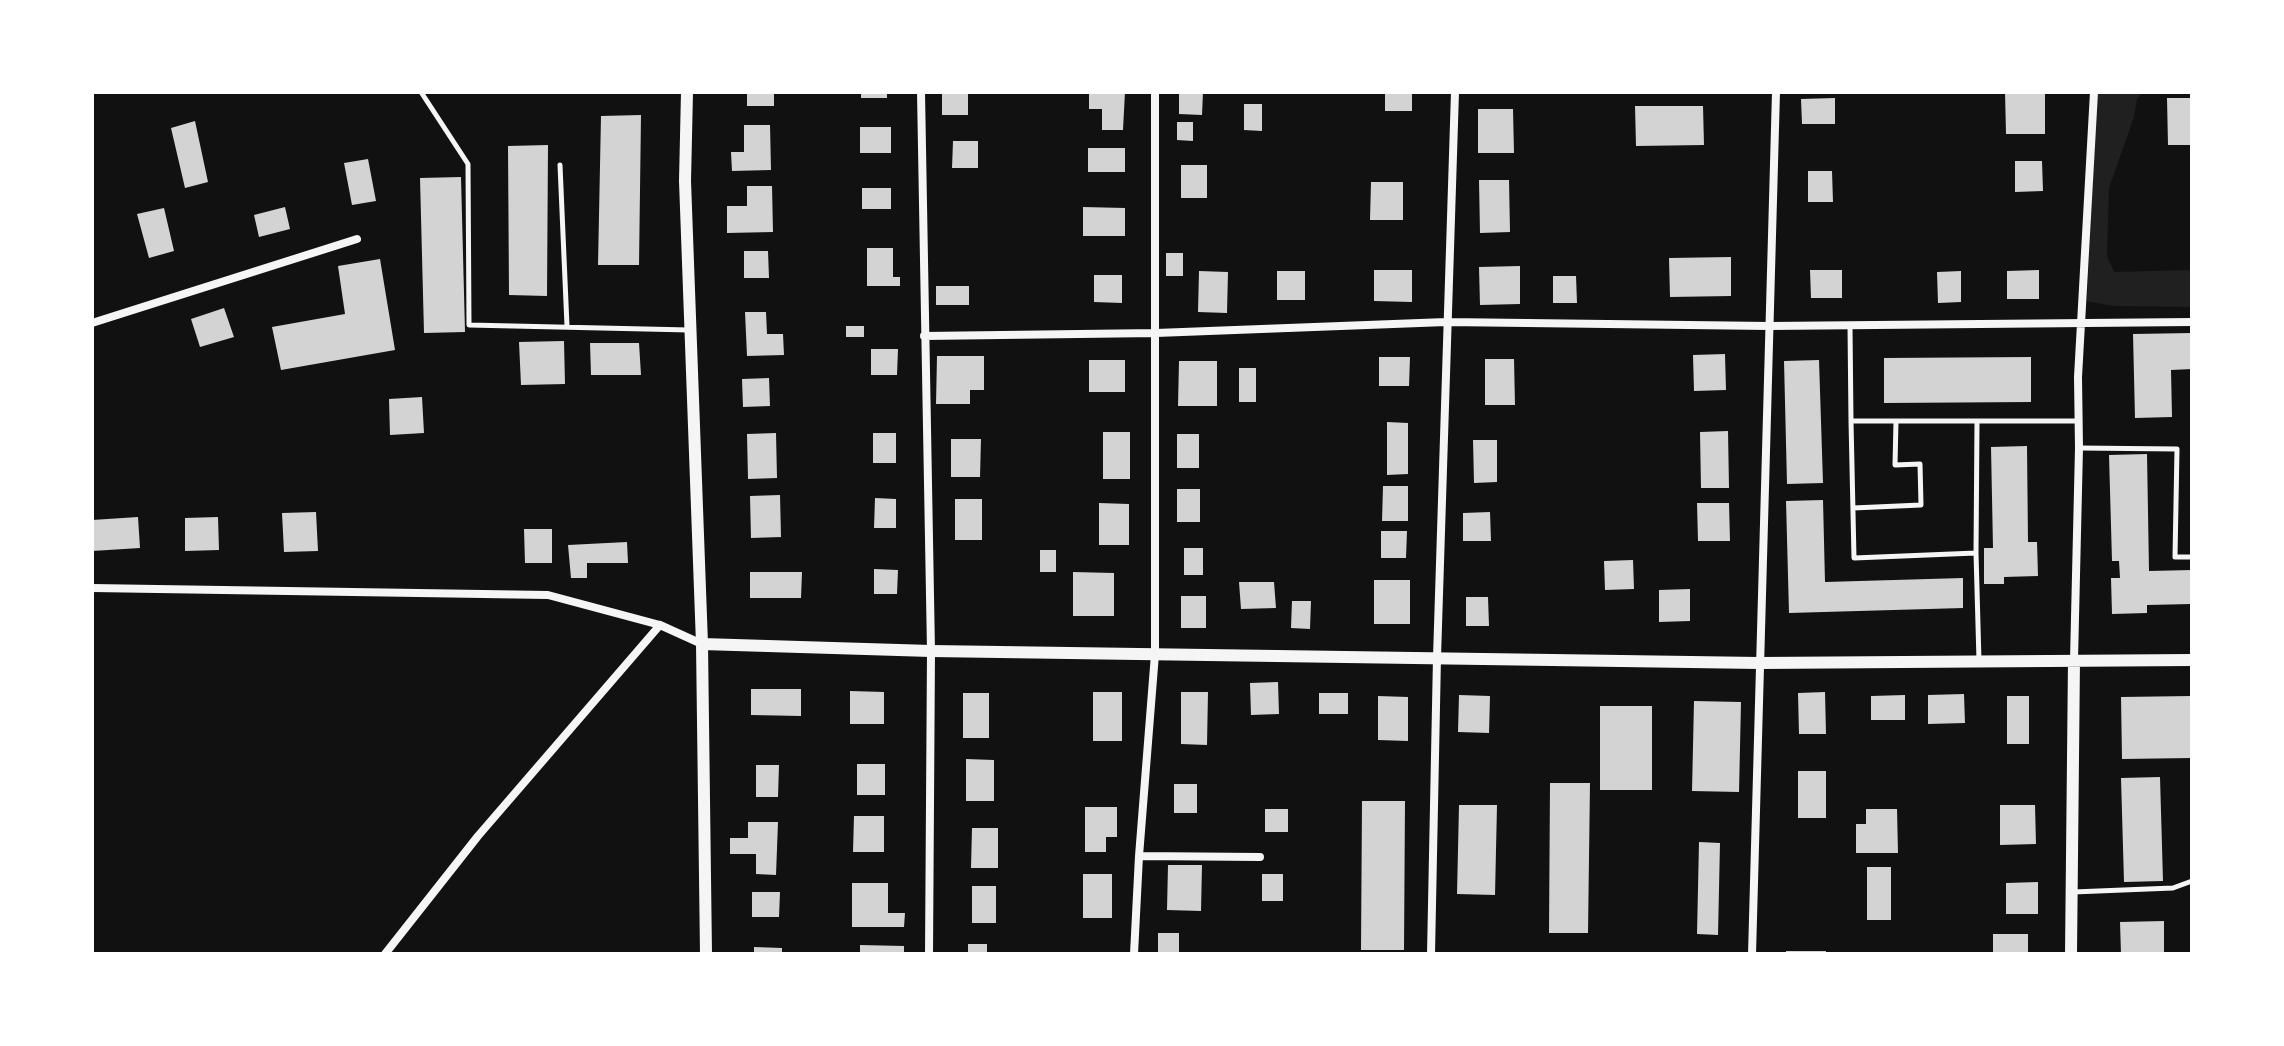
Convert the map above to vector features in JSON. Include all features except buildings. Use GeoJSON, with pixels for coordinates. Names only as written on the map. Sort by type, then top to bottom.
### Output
{"type":"FeatureCollection","features":[{"type":"Feature","properties":{"kind":"street"},"geometry":{"type":"LineString","coordinates":[[687,92],[685,181],[702,644],[706,954]]}},
{"type":"Feature","properties":{"kind":"street"},"geometry":{"type":"LineString","coordinates":[[921,92],[931,651],[929,954]]}},
{"type":"Feature","properties":{"kind":"street"},"geometry":{"type":"LineString","coordinates":[[1134,954],[1155,654],[1155,92]]}},
{"type":"Feature","properties":{"kind":"street"},"geometry":{"type":"LineString","coordinates":[[1431,954],[1446,322],[1455,92]]}},
{"type":"Feature","properties":{"kind":"street"},"geometry":{"type":"LineString","coordinates":[[1752,954],[1776,92]]}},
{"type":"Feature","properties":{"kind":"street"},"geometry":{"type":"LineString","coordinates":[[2071,954],[2078,377],[2094,92]]}},
{"type":"Feature","properties":{"kind":"street"},"geometry":{"type":"LineString","coordinates":[[92,323],[357,239]]}},
{"type":"Feature","properties":{"kind":"street"},"geometry":{"type":"LineString","coordinates":[[924,336],[1156,333],[1446,322],[1769,326],[2192,322]]}},
{"type":"Feature","properties":{"kind":"street"},"geometry":{"type":"LineString","coordinates":[[92,588],[548,595],[660,625],[702,644],[931,651],[1759,663],[2192,660]]}},
{"type":"Feature","properties":{"kind":"street"},"geometry":{"type":"LineString","coordinates":[[385,954],[478,836],[660,625]]}},
{"type":"Feature","properties":{"kind":"street"},"geometry":{"type":"LineString","coordinates":[[1139,856],[1260,857]]}},
{"type":"Feature","properties":{"kind":"lane"},"geometry":{"type":"LineString","coordinates":[[421,92],[468,164],[469,325],[690,330]]}},
{"type":"Feature","properties":{"kind":"lane"},"geometry":{"type":"LineString","coordinates":[[560,165],[567,326]]}},
{"type":"Feature","properties":{"kind":"lane"},"geometry":{"type":"LineString","coordinates":[[1850,326],[1854,558],[1976,553]]}},
{"type":"Feature","properties":{"kind":"lane"},"geometry":{"type":"LineString","coordinates":[[1851,421],[2079,421]]}},
{"type":"Feature","properties":{"kind":"lane"},"geometry":{"type":"LineString","coordinates":[[1853,508],[1921,505],[1920,464],[1895,465],[1896,421]]}},
{"type":"Feature","properties":{"kind":"lane"},"geometry":{"type":"LineString","coordinates":[[1977,422],[1979,661]]}},
{"type":"Feature","properties":{"kind":"lane"},"geometry":{"type":"LineString","coordinates":[[2079,448],[2177,449],[2175,557],[2192,557]]}},
{"type":"Feature","properties":{"kind":"lane"},"geometry":{"type":"LineString","coordinates":[[2072,892],[2173,888],[2192,881]]}},
{"type":"Feature","properties":{"kind":"shaded area"},"geometry":{"type":"Polygon","coordinates":[[[2097,92],[2143,92],[2137,99],[2134,117],[2109,188],[2107,256],[2114,272],[2192,270],[2192,307],[2113,306],[2087,301],[2097,92]]]}}]}
